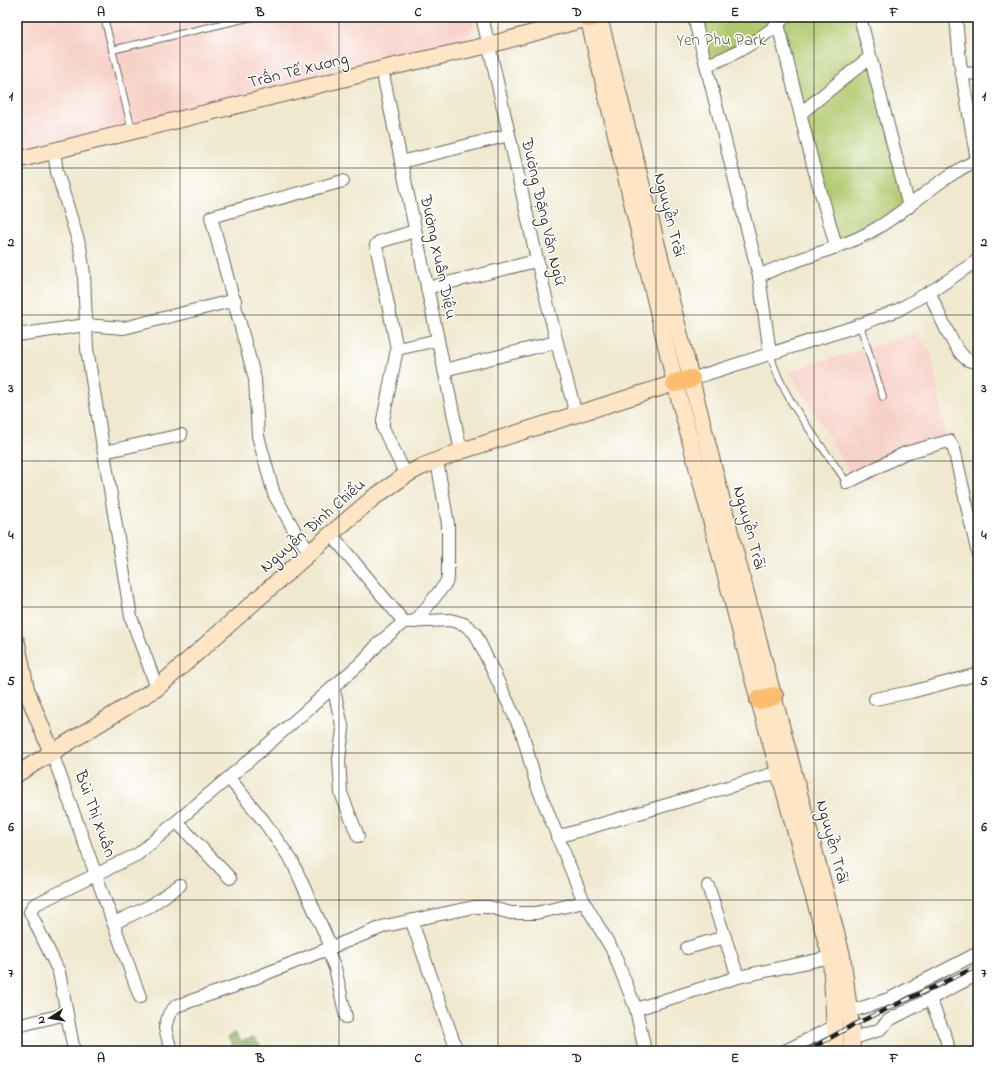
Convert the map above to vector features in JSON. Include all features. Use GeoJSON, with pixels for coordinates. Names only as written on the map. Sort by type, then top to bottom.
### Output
{"type":"FeatureCollection","features":[{"type":"Feature","properties":{"kind":"street","name":"Đường Đặng Văn Ngữ"},"geometry":{"type":"LineString","coordinates":[[482,17],[536,261],[576,414]]}},
{"type":"Feature","properties":{"kind":"street","name":"Trần Tế Xương"},"geometry":{"type":"LineString","coordinates":[[17,160],[382,69],[489,45],[592,17]]}},
{"type":"Feature","properties":{"kind":"street","name":"Nguyễn Trãi"},"geometry":{"type":"LineString","coordinates":[[592,17],[683,381],[766,698],[842,955],[849,1012],[851,1045]]}},
{"type":"Feature","properties":{"kind":"street"},"geometry":{"type":"LineString","coordinates":[[694,17],[759,276],[770,353]]}},
{"type":"Feature","properties":{"kind":"street"},"geometry":{"type":"LineString","coordinates":[[860,17],[909,207]]}},
{"type":"Feature","properties":{"kind":"street"},"geometry":{"type":"LineString","coordinates":[[759,276],[780,266],[836,246],[876,229],[909,207],[950,176],[978,162],[962,74],[956,17]]}},
{"type":"Feature","properties":{"kind":"street"},"geometry":{"type":"LineString","coordinates":[[707,65],[722,60],[752,42],[782,20],[813,165],[836,246]]}},
{"type":"Feature","properties":{"kind":"street"},"geometry":{"type":"LineString","coordinates":[[801,113],[870,57]]}},
{"type":"Feature","properties":{"kind":"street","name":"Đường Xuân Diệu"},"geometry":{"type":"LineString","coordinates":[[382,69],[461,451]]}},
{"type":"Feature","properties":{"kind":"street"},"geometry":{"type":"LineString","coordinates":[[962,74],[978,73]]}},
{"type":"Feature","properties":{"kind":"street"},"geometry":{"type":"LineString","coordinates":[[401,162],[509,135]]}},
{"type":"Feature","properties":{"kind":"street"},"geometry":{"type":"LineString","coordinates":[[54,152],[57,172],[80,247],[84,274],[87,349],[130,617],[157,688]]}},
{"type":"Feature","properties":{"kind":"street"},"geometry":{"type":"LineString","coordinates":[[310,552],[297,535],[274,494],[258,436],[255,379],[235,300],[211,217],[343,181]]}},
{"type":"Feature","properties":{"kind":"street"},"geometry":{"type":"LineString","coordinates":[[406,475],[383,428],[383,420],[397,349],[376,245],[379,242],[416,231]]}},
{"type":"Feature","properties":{"kind":"street"},"geometry":{"type":"LineString","coordinates":[[683,381],[860,325],[898,310],[978,260]]}},
{"type":"Feature","properties":{"kind":"street"},"geometry":{"type":"LineString","coordinates":[[427,288],[536,261]]}},
{"type":"Feature","properties":{"kind":"street"},"geometry":{"type":"LineString","coordinates":[[929,292],[957,347],[964,357],[969,360],[978,361]]}},
{"type":"Feature","properties":{"kind":"street"},"geometry":{"type":"LineString","coordinates":[[17,335],[86,325],[124,328],[141,326],[235,300]]}},
{"type":"Feature","properties":{"kind":"street"},"geometry":{"type":"LineString","coordinates":[[397,349],[438,340]]}},
{"type":"Feature","properties":{"kind":"street"},"geometry":{"type":"LineString","coordinates":[[444,370],[556,342]]}},
{"type":"Feature","properties":{"kind":"street","name":"Nguyễn Đình Chiểu"},"geometry":{"type":"LineString","coordinates":[[17,774],[157,688],[373,498],[406,475],[461,451],[683,381]]}},
{"type":"Feature","properties":{"kind":"street"},"geometry":{"type":"LineString","coordinates":[[104,452],[181,435]]}},
{"type":"Feature","properties":{"kind":"street"},"geometry":{"type":"LineString","coordinates":[[847,483],[905,453],[949,442],[954,449],[978,554]]}},
{"type":"Feature","properties":{"kind":"street"},"geometry":{"type":"LineString","coordinates":[[74,1051],[66,1014],[64,991],[59,972],[30,912],[34,905],[138,854],[229,778],[362,662],[379,643],[410,622],[446,583],[448,577],[448,524],[437,461]]}},
{"type":"Feature","properties":{"kind":"street"},"geometry":{"type":"LineString","coordinates":[[331,534],[410,622]]}},
{"type":"Feature","properties":{"kind":"street"},"geometry":{"type":"LineString","coordinates":[[410,622],[450,620],[464,624],[475,633],[522,732],[536,783],[584,902],[613,951],[636,1009],[645,1051]]}},
{"type":"Feature","properties":{"kind":"street","name":"Bùi Thị Xuân"},"geometry":{"type":"LineString","coordinates":[[17,643],[22,690],[52,753],[140,997]]}},
{"type":"Feature","properties":{"kind":"street"},"geometry":{"type":"LineString","coordinates":[[874,699],[911,692],[978,674]]}},
{"type":"Feature","properties":{"kind":"street"},"geometry":{"type":"LineString","coordinates":[[333,686],[343,730],[339,759],[341,793],[358,836]]}},
{"type":"Feature","properties":{"kind":"street","name":"Nguyễn Trãi"},"geometry":{"type":"LineString","coordinates":[[766,698],[779,772],[831,957],[835,1026],[832,1049]]}},
{"type":"Feature","properties":{"kind":"street"},"geometry":{"type":"LineString","coordinates":[[557,837],[779,772]]}},
{"type":"Feature","properties":{"kind":"street"},"geometry":{"type":"LineString","coordinates":[[229,778],[263,820],[292,861],[329,948],[346,1018]]}},
{"type":"Feature","properties":{"kind":"street"},"geometry":{"type":"LineString","coordinates":[[177,822],[230,878]]}},
{"type":"Feature","properties":{"kind":"street"},"geometry":{"type":"LineString","coordinates":[[114,923],[150,906],[180,885]]}},
{"type":"Feature","properties":{"kind":"street"},"geometry":{"type":"LineString","coordinates":[[708,886],[738,977]]}},
{"type":"Feature","properties":{"kind":"street"},"geometry":{"type":"LineString","coordinates":[[171,1051],[165,1028],[169,1014],[176,1006],[235,986],[385,926],[412,922],[474,907],[488,907],[511,913],[536,913],[584,902]]}},
{"type":"Feature","properties":{"kind":"street"},"geometry":{"type":"LineString","coordinates":[[412,922],[457,1051]]}},
{"type":"Feature","properties":{"kind":"street"},"geometry":{"type":"LineString","coordinates":[[687,948],[725,937]]}},
{"type":"Feature","properties":{"kind":"street"},"geometry":{"type":"LineString","coordinates":[[849,1012],[889,999],[978,953]]}},
{"type":"Feature","properties":{"kind":"street"},"geometry":{"type":"LineString","coordinates":[[636,1009],[738,977],[831,957]]}},
{"type":"Feature","properties":{"kind":"street"},"geometry":{"type":"LineString","coordinates":[[851,1045],[879,1030],[889,1020],[978,974]]}},
{"type":"Feature","properties":{"kind":"street"},"geometry":{"type":"LineString","coordinates":[[930,999],[946,1038],[949,1051]]}},
{"type":"Feature","properties":{"kind":"street"},"geometry":{"type":"LineString","coordinates":[[17,1026],[66,1014]]}},
{"type":"Feature","properties":{"kind":"street"},"geometry":{"type":"LineString","coordinates":[[786,1051],[835,1026]]}},
{"type":"Feature","properties":{"kind":"lane"},"geometry":{"type":"LineString","coordinates":[[104,17],[132,132]]}},
{"type":"Feature","properties":{"kind":"lane"},"geometry":{"type":"LineString","coordinates":[[112,50],[252,17]]}},
{"type":"Feature","properties":{"kind":"lane"},"geometry":{"type":"LineString","coordinates":[[860,325],[883,397]]}},
{"type":"Feature","properties":{"kind":"lane"},"geometry":{"type":"LineString","coordinates":[[770,353],[780,382],[847,483]]}},
{"type":"Feature","properties":{"kind":"shaded area"},"geometry":{"type":"Polygon","coordinates":[[[17,17],[473,17],[475,23],[464,42],[25,149],[17,145],[17,17]]]}},
{"type":"Feature","properties":{"kind":"shaded area"},"geometry":{"type":"Polygon","coordinates":[[[916,333],[932,354],[946,437],[852,477],[790,371],[916,333]]]}},
{"type":"Feature","properties":{"kind":"green space","name":"Yen Phu Park"},"geometry":{"type":"Polygon","coordinates":[[[690,17],[861,17],[909,207],[903,220],[870,238],[836,246],[779,25],[721,66],[707,65],[690,17]]]}},
{"type":"Feature","properties":{"kind":"green space"},"geometry":{"type":"Polygon","coordinates":[[[235,1033],[241,1041],[254,1038],[265,1051],[231,1051],[234,1047],[228,1038],[235,1033]]]}},
{"type":"Feature","properties":{"kind":"railway"},"geometry":{"type":"LineString","coordinates":[[807,1051],[851,1026],[978,966]]}}]}
